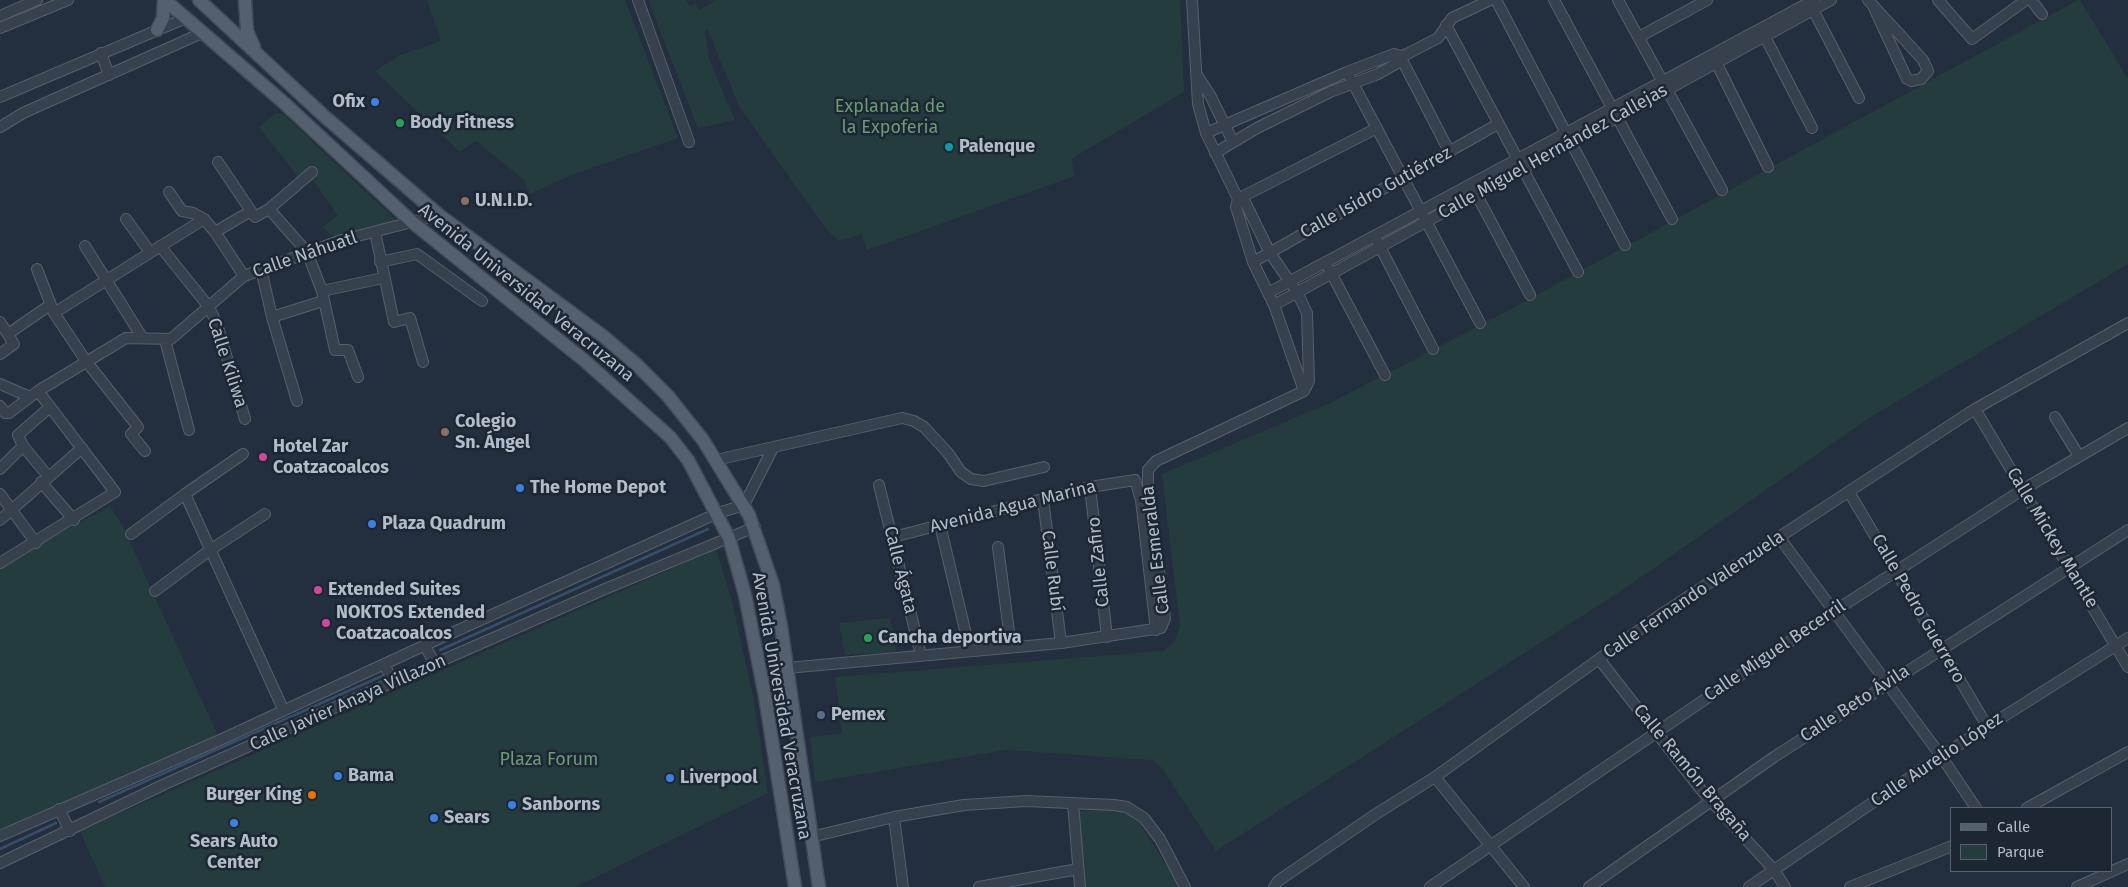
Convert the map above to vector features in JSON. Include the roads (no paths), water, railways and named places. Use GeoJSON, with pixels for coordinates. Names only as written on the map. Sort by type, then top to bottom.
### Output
{"type":"FeatureCollection","features":[{"type":"Feature","properties":{"kind":"main road","name":"Avenida Universidad Veracruzana"},"geometry":{"type":"LineString","coordinates":[[164,0],[304,122],[412,222],[570,348],[670,437],[688,460],[730,538],[755,639],[795,887]]}},
{"type":"Feature","properties":{"kind":"main road"},"geometry":{"type":"LineString","coordinates":[[157,30],[163,18],[164,0]]}},
{"type":"Feature","properties":{"kind":"main road","name":"Avenida Universidad Veracruzana"},"geometry":{"type":"LineString","coordinates":[[200,0],[347,136],[439,215],[603,336],[637,365],[680,410],[716,460],[744,505],[755,527],[772,585],[787,668],[819,887]]}},
{"type":"Feature","properties":{"kind":"main road"},"geometry":{"type":"LineString","coordinates":[[245,0],[247,31],[257,54]]}},
{"type":"Feature","properties":{"kind":"main road"},"geometry":{"type":"LineString","coordinates":[[304,122],[314,121],[338,137],[347,136]]}},
{"type":"Feature","properties":{"kind":"street"},"geometry":{"type":"LineString","coordinates":[[0,16],[37,0]]}},
{"type":"Feature","properties":{"kind":"street"},"geometry":{"type":"LineString","coordinates":[[0,28],[68,0]]}},
{"type":"Feature","properties":{"kind":"street"},"geometry":{"type":"LineString","coordinates":[[638,0],[689,142]]}},
{"type":"Feature","properties":{"kind":"street"},"geometry":{"type":"LineString","coordinates":[[1192,0],[1198,104],[1206,133],[1238,199],[1245,202],[1270,253],[1297,292],[1307,314],[1309,326],[1309,381],[1304,391]]}},
{"type":"Feature","properties":{"kind":"street"},"geometry":{"type":"LineString","coordinates":[[1206,133],[1347,72],[1394,54],[1400,56],[1438,38],[1452,18],[1490,0]]}},
{"type":"Feature","properties":{"kind":"street"},"geometry":{"type":"LineString","coordinates":[[1496,0],[1625,245]]}},
{"type":"Feature","properties":{"kind":"street"},"geometry":{"type":"LineString","coordinates":[[1554,0],[1672,219]]}},
{"type":"Feature","properties":{"kind":"street"},"geometry":{"type":"LineString","coordinates":[[1618,0],[1722,190]]}},
{"type":"Feature","properties":{"kind":"street"},"geometry":{"type":"LineString","coordinates":[[1639,37],[1707,0]]}},
{"type":"Feature","properties":{"kind":"street","name":"Calle Miguel Hernández Callejas"},"geometry":{"type":"LineString","coordinates":[[1274,305],[1522,169],[1568,138],[1812,4],[1831,0]]}},
{"type":"Feature","properties":{"kind":"street"},"geometry":{"type":"LineString","coordinates":[[1939,0],[1972,39],[2026,0]]}},
{"type":"Feature","properties":{"kind":"street"},"geometry":{"type":"LineString","coordinates":[[2031,0],[2042,14]]}},
{"type":"Feature","properties":{"kind":"street"},"geometry":{"type":"LineString","coordinates":[[1812,4],[1859,98]]}},
{"type":"Feature","properties":{"kind":"street"},"geometry":{"type":"LineString","coordinates":[[1871,4],[1923,60],[1928,71],[1921,79],[1915,81],[1907,79],[1871,4]]}},
{"type":"Feature","properties":{"kind":"street"},"geometry":{"type":"LineString","coordinates":[[0,97],[186,18]]}},
{"type":"Feature","properties":{"kind":"street"},"geometry":{"type":"LineString","coordinates":[[1446,25],[1578,272]]}},
{"type":"Feature","properties":{"kind":"street"},"geometry":{"type":"LineString","coordinates":[[1763,32],[1812,128]]}},
{"type":"Feature","properties":{"kind":"street"},"geometry":{"type":"LineString","coordinates":[[0,127],[23,113],[202,33]]}},
{"type":"Feature","properties":{"kind":"street"},"geometry":{"type":"LineString","coordinates":[[101,53],[109,75]]}},
{"type":"Feature","properties":{"kind":"street"},"geometry":{"type":"LineString","coordinates":[[1215,153],[1330,92],[1378,74],[1399,62],[1400,56]]}},
{"type":"Feature","properties":{"kind":"street"},"geometry":{"type":"LineString","coordinates":[[1400,56],[1449,151]]}},
{"type":"Feature","properties":{"kind":"street"},"geometry":{"type":"LineString","coordinates":[[1714,59],[1768,167]]}},
{"type":"Feature","properties":{"kind":"street"},"geometry":{"type":"LineString","coordinates":[[1347,72],[1480,323]]}},
{"type":"Feature","properties":{"kind":"street"},"geometry":{"type":"LineString","coordinates":[[1197,75],[1205,85],[1233,142]]}},
{"type":"Feature","properties":{"kind":"street","name":"Calle Isidro Gutiérrez"},"geometry":{"type":"LineString","coordinates":[[1253,262],[1498,124]]}},
{"type":"Feature","properties":{"kind":"street"},"geometry":{"type":"LineString","coordinates":[[1304,391],[1274,305],[1253,262],[1236,207],[1238,199],[1377,128]]}},
{"type":"Feature","properties":{"kind":"street","name":"Calle Miguel Hernández Callejas"},"geometry":{"type":"LineString","coordinates":[[1268,293],[1517,159],[1568,138]]}},
{"type":"Feature","properties":{"kind":"street"},"geometry":{"type":"LineString","coordinates":[[218,162],[255,217],[268,209],[312,172]]}},
{"type":"Feature","properties":{"kind":"street"},"geometry":{"type":"LineString","coordinates":[[1471,184],[1530,296]]}},
{"type":"Feature","properties":{"kind":"street"},"geometry":{"type":"LineString","coordinates":[[169,192],[182,211],[193,213],[204,219],[215,232],[244,276]]}},
{"type":"Feature","properties":{"kind":"street"},"geometry":{"type":"LineString","coordinates":[[268,209],[307,252],[322,296],[336,350],[348,350],[358,377]]}},
{"type":"Feature","properties":{"kind":"street"},"geometry":{"type":"LineString","coordinates":[[215,232],[251,211]]}},
{"type":"Feature","properties":{"kind":"street","name":"Calle Náhuatl"},"geometry":{"type":"LineString","coordinates":[[165,340],[171,338],[244,276],[307,252],[439,215]]}},
{"type":"Feature","properties":{"kind":"street"},"geometry":{"type":"LineString","coordinates":[[126,219],[150,252]]}},
{"type":"Feature","properties":{"kind":"street"},"geometry":{"type":"LineString","coordinates":[[8,334],[106,280],[204,219]]}},
{"type":"Feature","properties":{"kind":"street"},"geometry":{"type":"LineString","coordinates":[[374,232],[394,322],[410,318],[423,362]]}},
{"type":"Feature","properties":{"kind":"street"},"geometry":{"type":"LineString","coordinates":[[1374,236],[1433,349]]}},
{"type":"Feature","properties":{"kind":"street"},"geometry":{"type":"LineString","coordinates":[[85,246],[142,337]]}},
{"type":"Feature","properties":{"kind":"street","name":"Calle Kiliwa"},"geometry":{"type":"LineString","coordinates":[[160,246],[209,307],[217,324],[246,419]]}},
{"type":"Feature","properties":{"kind":"street"},"geometry":{"type":"LineString","coordinates":[[380,262],[417,254],[482,301]]}},
{"type":"Feature","properties":{"kind":"street"},"geometry":{"type":"LineString","coordinates":[[1326,262],[1385,375]]}},
{"type":"Feature","properties":{"kind":"street"},"geometry":{"type":"LineString","coordinates":[[37,269],[52,309],[86,361],[138,427],[131,434],[145,451]]}},
{"type":"Feature","properties":{"kind":"street"},"geometry":{"type":"LineString","coordinates":[[261,269],[272,317],[297,401]]}},
{"type":"Feature","properties":{"kind":"street"},"geometry":{"type":"LineString","coordinates":[[272,317],[322,296],[383,278]]}},
{"type":"Feature","properties":{"kind":"street"},"geometry":{"type":"LineString","coordinates":[[0,322],[14,344],[0,354]]}},
{"type":"Feature","properties":{"kind":"street","name":"Calle Fernando Valenzuela"},"geometry":{"type":"LineString","coordinates":[[1274,887],[1278,881],[1368,819],[1435,777],[1629,636],[1779,537],[1976,409],[2128,324]]}},
{"type":"Feature","properties":{"kind":"street"},"geometry":{"type":"LineString","coordinates":[[3,410],[9,413],[34,394],[126,338],[142,337],[165,340],[189,430]]}},
{"type":"Feature","properties":{"kind":"street"},"geometry":{"type":"LineString","coordinates":[[0,384],[34,394],[50,407],[115,492],[74,520],[0,563]]}},
{"type":"Feature","properties":{"kind":"street","name":"Calle Esmeralda"},"geometry":{"type":"LineString","coordinates":[[1160,628],[1165,618],[1148,470],[1156,461],[1304,391]]}},
{"type":"Feature","properties":{"kind":"street"},"geometry":{"type":"LineString","coordinates":[[50,407],[18,435],[23,446],[74,520]]}},
{"type":"Feature","properties":{"kind":"street","name":"Calle Mickey Mantle"},"geometry":{"type":"LineString","coordinates":[[1976,409],[2128,667]]}},
{"type":"Feature","properties":{"kind":"street"},"geometry":{"type":"LineString","coordinates":[[2055,417],[2079,456]]}},
{"type":"Feature","properties":{"kind":"street"},"geometry":{"type":"LineString","coordinates":[[716,460],[886,420],[902,418],[914,421],[924,427],[961,472],[971,479],[984,481],[1044,466]]}},
{"type":"Feature","properties":{"kind":"street","name":"Calle Miguel Becerril"},"geometry":{"type":"LineString","coordinates":[[1430,887],[1833,612],[2022,490],[2128,428]]}},
{"type":"Feature","properties":{"kind":"street"},"geometry":{"type":"LineString","coordinates":[[0,469],[23,446]]}},
{"type":"Feature","properties":{"kind":"street"},"geometry":{"type":"LineString","coordinates":[[0,520],[10,508],[82,448]]}},
{"type":"Feature","properties":{"kind":"street"},"geometry":{"type":"LineString","coordinates":[[744,505],[773,448]]}},
{"type":"Feature","properties":{"kind":"street"},"geometry":{"type":"LineString","coordinates":[[131,534],[184,494],[243,454]]}},
{"type":"Feature","properties":{"kind":"street","name":"Avenida Agua Marina"},"geometry":{"type":"LineString","coordinates":[[893,537],[1090,487],[1133,479],[1138,483],[1160,628]]}},
{"type":"Feature","properties":{"kind":"street","name":"Calle Ágata"},"geometry":{"type":"LineString","coordinates":[[879,484],[921,655]]}},
{"type":"Feature","properties":{"kind":"street","name":"Calle Zafiro"},"geometry":{"type":"LineString","coordinates":[[1090,487],[1107,637]]}},
{"type":"Feature","properties":{"kind":"street","name":"Calle Pedro Guerrero"},"geometry":{"type":"LineString","coordinates":[[1849,492],[1987,726]]}},
{"type":"Feature","properties":{"kind":"street"},"geometry":{"type":"LineString","coordinates":[[0,494],[36,543]]}},
{"type":"Feature","properties":{"kind":"street"},"geometry":{"type":"LineString","coordinates":[[184,494],[283,709]]}},
{"type":"Feature","properties":{"kind":"street","name":"Calle Rubí"},"geometry":{"type":"LineString","coordinates":[[1043,499],[1061,643]]}},
{"type":"Feature","properties":{"kind":"street","name":"Calle Javier Anaya Villazon"},"geometry":{"type":"LineString","coordinates":[[0,836],[220,740],[283,709],[718,514],[744,505]]}},
{"type":"Feature","properties":{"kind":"street"},"geometry":{"type":"LineString","coordinates":[[155,591],[210,550],[265,514]]}},
{"type":"Feature","properties":{"kind":"street"},"geometry":{"type":"LineString","coordinates":[[940,525],[970,651]]}},
{"type":"Feature","properties":{"kind":"street","name":"Calle Javier Anaya Villazon"},"geometry":{"type":"LineString","coordinates":[[0,863],[165,784],[393,682],[605,589],[755,527]]}},
{"type":"Feature","properties":{"kind":"street","name":"Calle Beto Ávila"},"geometry":{"type":"LineString","coordinates":[[1588,887],[1711,800],[1940,648],[2069,569],[2128,530]]}},
{"type":"Feature","properties":{"kind":"street"},"geometry":{"type":"LineString","coordinates":[[1779,537],[1941,756],[1975,807]]}},
{"type":"Feature","properties":{"kind":"street"},"geometry":{"type":"LineString","coordinates":[[998,547],[1011,647]]}},
{"type":"Feature","properties":{"kind":"street"},"geometry":{"type":"LineString","coordinates":[[787,668],[1061,643],[1160,628]]}},
{"type":"Feature","properties":{"kind":"street","name":"Calle Aurelio López"},"geometry":{"type":"LineString","coordinates":[[1749,887],[1941,756],[2128,638]]}},
{"type":"Feature","properties":{"kind":"street"},"geometry":{"type":"LineString","coordinates":[[425,646],[435,664]]}},
{"type":"Feature","properties":{"kind":"street","name":"Calle Ramón Bragaña"},"geometry":{"type":"LineString","coordinates":[[1599,659],[1711,800],[1774,870],[1785,887]]}},
{"type":"Feature","properties":{"kind":"street"},"geometry":{"type":"LineString","coordinates":[[384,664],[393,682]]}},
{"type":"Feature","properties":{"kind":"street"},"geometry":{"type":"LineString","coordinates":[[2029,807],[2128,752]]}},
{"type":"Feature","properties":{"kind":"street"},"geometry":{"type":"LineString","coordinates":[[1435,777],[1524,887]]}},
{"type":"Feature","properties":{"kind":"street"},"geometry":{"type":"LineString","coordinates":[[811,837],[894,816],[948,807],[1026,801],[1114,805],[1127,807],[1137,812],[1160,839],[1186,887]]}},
{"type":"Feature","properties":{"kind":"street"},"geometry":{"type":"LineString","coordinates":[[1073,804],[1080,887]]}},
{"type":"Feature","properties":{"kind":"street"},"geometry":{"type":"LineString","coordinates":[[59,809],[70,831]]}},
{"type":"Feature","properties":{"kind":"street"},"geometry":{"type":"LineString","coordinates":[[894,816],[903,887]]}},
{"type":"Feature","properties":{"kind":"street"},"geometry":{"type":"LineString","coordinates":[[1850,887],[1950,847]]}},
{"type":"Feature","properties":{"kind":"street"},"geometry":{"type":"LineString","coordinates":[[2113,871],[2128,864]]}},
{"type":"Feature","properties":{"kind":"street"},"geometry":{"type":"LineString","coordinates":[[979,887],[1078,869]]}},
{"type":"Feature","properties":{"kind":"street"},"geometry":{"type":"LineString","coordinates":[[2077,887],[2110,872]]}},
{"type":"Feature","properties":{"kind":"waterway"},"geometry":{"type":"LineString","coordinates":[[440,650],[708,529]]}},
{"type":"Feature","properties":{"kind":"waterway"},"geometry":{"type":"LineString","coordinates":[[99,802],[382,676]]}},
{"type":"Feature","properties":{"kind":"waterway"},"geometry":{"type":"LineString","coordinates":[[0,849],[56,823]]}},
{"type":"Feature","properties":{"kind":"place","name":"Ofix"},"geometry":{"type":"Point","coordinates":[375,102]}},
{"type":"Feature","properties":{"kind":"place","name":"Body Fitness"},"geometry":{"type":"Point","coordinates":[400,123]}},
{"type":"Feature","properties":{"kind":"place","name":"Palenque"},"geometry":{"type":"Point","coordinates":[949,147]}},
{"type":"Feature","properties":{"kind":"place","name":"U.N.I.D."},"geometry":{"type":"Point","coordinates":[465,201]}},
{"type":"Feature","properties":{"kind":"place","name":"Colegio Sn. Ángel"},"geometry":{"type":"Point","coordinates":[445,432]}},
{"type":"Feature","properties":{"kind":"place","name":"Hotel Zar Coatzacoalcos"},"geometry":{"type":"Point","coordinates":[263,457]}},
{"type":"Feature","properties":{"kind":"place","name":"The Home Depot"},"geometry":{"type":"Point","coordinates":[520,488]}},
{"type":"Feature","properties":{"kind":"place","name":"Plaza Quadrum"},"geometry":{"type":"Point","coordinates":[372,524]}},
{"type":"Feature","properties":{"kind":"place","name":"Extended Suites"},"geometry":{"type":"Point","coordinates":[318,590]}},
{"type":"Feature","properties":{"kind":"place","name":"NOKTOS Extended Coatzacoalcos"},"geometry":{"type":"Point","coordinates":[326,623]}},
{"type":"Feature","properties":{"kind":"place","name":"Cancha deportiva"},"geometry":{"type":"Point","coordinates":[868,638]}},
{"type":"Feature","properties":{"kind":"place","name":"Pemex"},"geometry":{"type":"Point","coordinates":[821,715]}},
{"type":"Feature","properties":{"kind":"place","name":"Bama"},"geometry":{"type":"Point","coordinates":[338,776]}},
{"type":"Feature","properties":{"kind":"place","name":"Liverpool"},"geometry":{"type":"Point","coordinates":[670,778]}},
{"type":"Feature","properties":{"kind":"place","name":"Burger King"},"geometry":{"type":"Point","coordinates":[312,795]}},
{"type":"Feature","properties":{"kind":"place","name":"Sanborns"},"geometry":{"type":"Point","coordinates":[512,805]}},
{"type":"Feature","properties":{"kind":"place","name":"Sears"},"geometry":{"type":"Point","coordinates":[434,818]}},
{"type":"Feature","properties":{"kind":"place","name":"Sears Auto Center"},"geometry":{"type":"Point","coordinates":[234,823]}},
{"type":"Feature","properties":{"kind":"park label","name":"Explanada de la Expoferia"},"geometry":{"type":"Point","coordinates":[890,117]}},
{"type":"Feature","properties":{"kind":"park label","name":"Plaza Forum"},"geometry":{"type":"Point","coordinates":[549,760]}}]}
